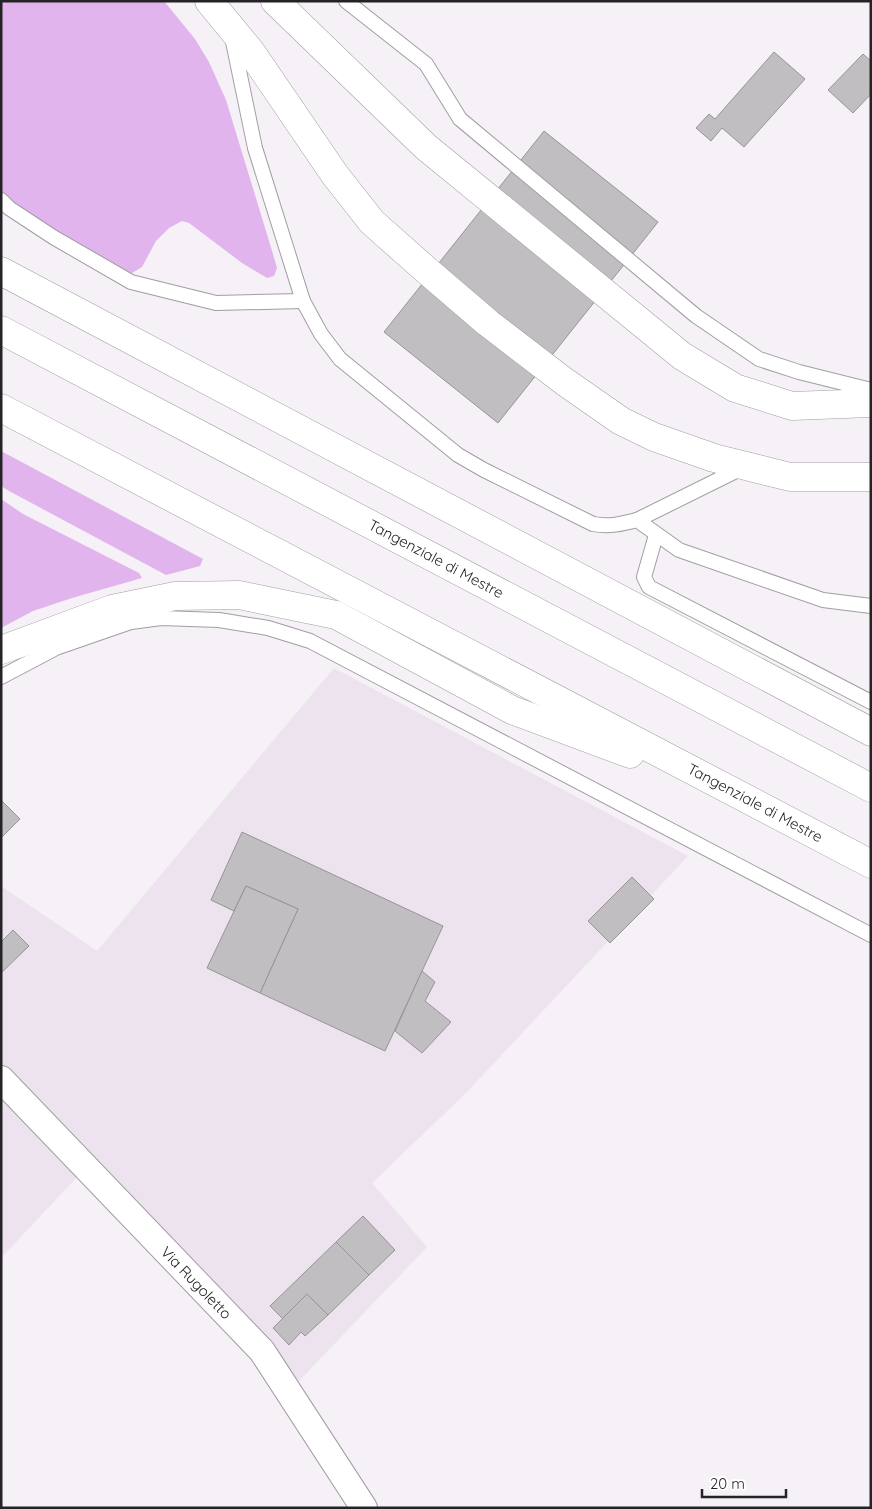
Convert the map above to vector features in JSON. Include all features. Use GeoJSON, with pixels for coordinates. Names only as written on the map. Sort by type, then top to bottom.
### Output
{"type":"FeatureCollection","features":[{"type":"Feature","properties":{"kind":"highway"},"geometry":{"type":"LineString","coordinates":[[209,1],[250,52],[335,175],[372,222],[488,323],[550,370],[621,421],[654,437],[714,458],[790,477],[871,477]]}},
{"type":"Feature","properties":{"kind":"highway"},"geometry":{"type":"LineString","coordinates":[[275,1],[426,147],[682,356],[736,388],[792,406],[871,403]]}},
{"type":"Feature","properties":{"kind":"highway"},"geometry":{"type":"LineString","coordinates":[[1,272],[871,732]]}},
{"type":"Feature","properties":{"kind":"highway","name":"Tangenziale di Mestre"},"geometry":{"type":"LineString","coordinates":[[1,330],[871,788]]}},
{"type":"Feature","properties":{"kind":"highway","name":"Tangenziale di Mestre"},"geometry":{"type":"LineString","coordinates":[[1,408],[871,864]]}},
{"type":"Feature","properties":{"kind":"highway"},"geometry":{"type":"LineString","coordinates":[[1,650],[112,609],[175,596],[239,595],[336,615],[512,710],[741,795]]}},
{"type":"Feature","properties":{"kind":"street","name":"Via Rugoletto"},"geometry":{"type":"LineString","coordinates":[[1,1079],[262,1351],[364,1508]]}},
{"type":"Feature","properties":{"kind":"lane"},"geometry":{"type":"LineString","coordinates":[[346,1],[426,64],[460,119],[696,316],[759,359],[799,372],[871,390]]}},
{"type":"Feature","properties":{"kind":"lane"},"geometry":{"type":"LineString","coordinates":[[230,27],[255,148],[303,301],[321,334],[340,359],[458,455],[484,470],[593,524],[603,526],[619,525],[637,520],[746,466]]}},
{"type":"Feature","properties":{"kind":"lane"},"geometry":{"type":"LineString","coordinates":[[1,200],[9,208],[53,237],[131,282],[216,303],[303,301]]}},
{"type":"Feature","properties":{"kind":"lane"},"geometry":{"type":"LineString","coordinates":[[637,520],[679,550],[822,600],[871,606]]}},
{"type":"Feature","properties":{"kind":"lane"},"geometry":{"type":"LineString","coordinates":[[656,535],[644,577],[649,587],[871,702]]}},
{"type":"Feature","properties":{"kind":"lane"},"geometry":{"type":"LineString","coordinates":[[1,677],[56,648],[131,622],[161,618],[220,620],[268,628],[310,640],[871,935]]}},
{"type":"Feature","properties":{"kind":"shaded area"},"geometry":{"type":"Polygon","coordinates":[[[1,1],[164,1],[195,39],[209,62],[226,100],[277,268],[274,276],[267,278],[242,263],[189,223],[182,221],[169,228],[156,241],[142,267],[132,273],[121,269],[22,212],[1,193],[1,1]]]}},
{"type":"Feature","properties":{"kind":"shaded area"},"geometry":{"type":"Polygon","coordinates":[[[1,451],[203,559],[200,566],[166,575],[9,491],[1,486],[1,451]]]}},
{"type":"Feature","properties":{"kind":"shaded area"},"geometry":{"type":"Polygon","coordinates":[[[1,499],[23,514],[139,573],[142,578],[33,611],[1,628],[1,499]]]}},
{"type":"Feature","properties":{"kind":"shaded area"},"geometry":{"type":"Polygon","coordinates":[[[334,668],[688,856],[465,1094],[372,1183],[427,1247],[299,1381],[93,1160],[1,1258],[1,886],[97,951],[334,668]]]}},
{"type":"Feature","properties":{"kind":"building"},"geometry":{"type":"Polygon","coordinates":[[[774,52],[805,79],[744,147],[722,128],[711,141],[696,128],[709,114],[715,119],[774,52]]]}},
{"type":"Feature","properties":{"kind":"building"},"geometry":{"type":"Polygon","coordinates":[[[863,54],[871,61],[871,94],[853,113],[828,90],[863,54]]]}},
{"type":"Feature","properties":{"kind":"building"},"geometry":{"type":"Polygon","coordinates":[[[544,131],[658,222],[498,423],[384,332],[544,131]]]}},
{"type":"Feature","properties":{"kind":"building"},"geometry":{"type":"Polygon","coordinates":[[[1,802],[20,819],[1,838],[1,802]]]}},
{"type":"Feature","properties":{"kind":"building"},"geometry":{"type":"Polygon","coordinates":[[[242,832],[443,926],[385,1051],[260,993],[298,909],[246,886],[234,911],[211,900],[242,832]]]}},
{"type":"Feature","properties":{"kind":"building"},"geometry":{"type":"Polygon","coordinates":[[[632,877],[654,899],[610,943],[588,921],[632,877]]]}},
{"type":"Feature","properties":{"kind":"building"},"geometry":{"type":"Polygon","coordinates":[[[246,886],[298,909],[260,993],[207,968],[246,886]]]}},
{"type":"Feature","properties":{"kind":"building"},"geometry":{"type":"Polygon","coordinates":[[[13,930],[29,946],[1,973],[1,942],[13,930]]]}},
{"type":"Feature","properties":{"kind":"building"},"geometry":{"type":"Polygon","coordinates":[[[422,971],[435,982],[425,1001],[451,1022],[422,1053],[395,1031],[422,971]]]}},
{"type":"Feature","properties":{"kind":"building"},"geometry":{"type":"Polygon","coordinates":[[[363,1216],[395,1250],[369,1275],[336,1242],[363,1216]]]}},
{"type":"Feature","properties":{"kind":"building"},"geometry":{"type":"Polygon","coordinates":[[[336,1242],[369,1275],[328,1315],[307,1294],[283,1319],[270,1306],[336,1242]]]}},
{"type":"Feature","properties":{"kind":"building"},"geometry":{"type":"Polygon","coordinates":[[[307,1294],[328,1315],[305,1336],[301,1332],[289,1345],[273,1328],[307,1294]]]}}]}
